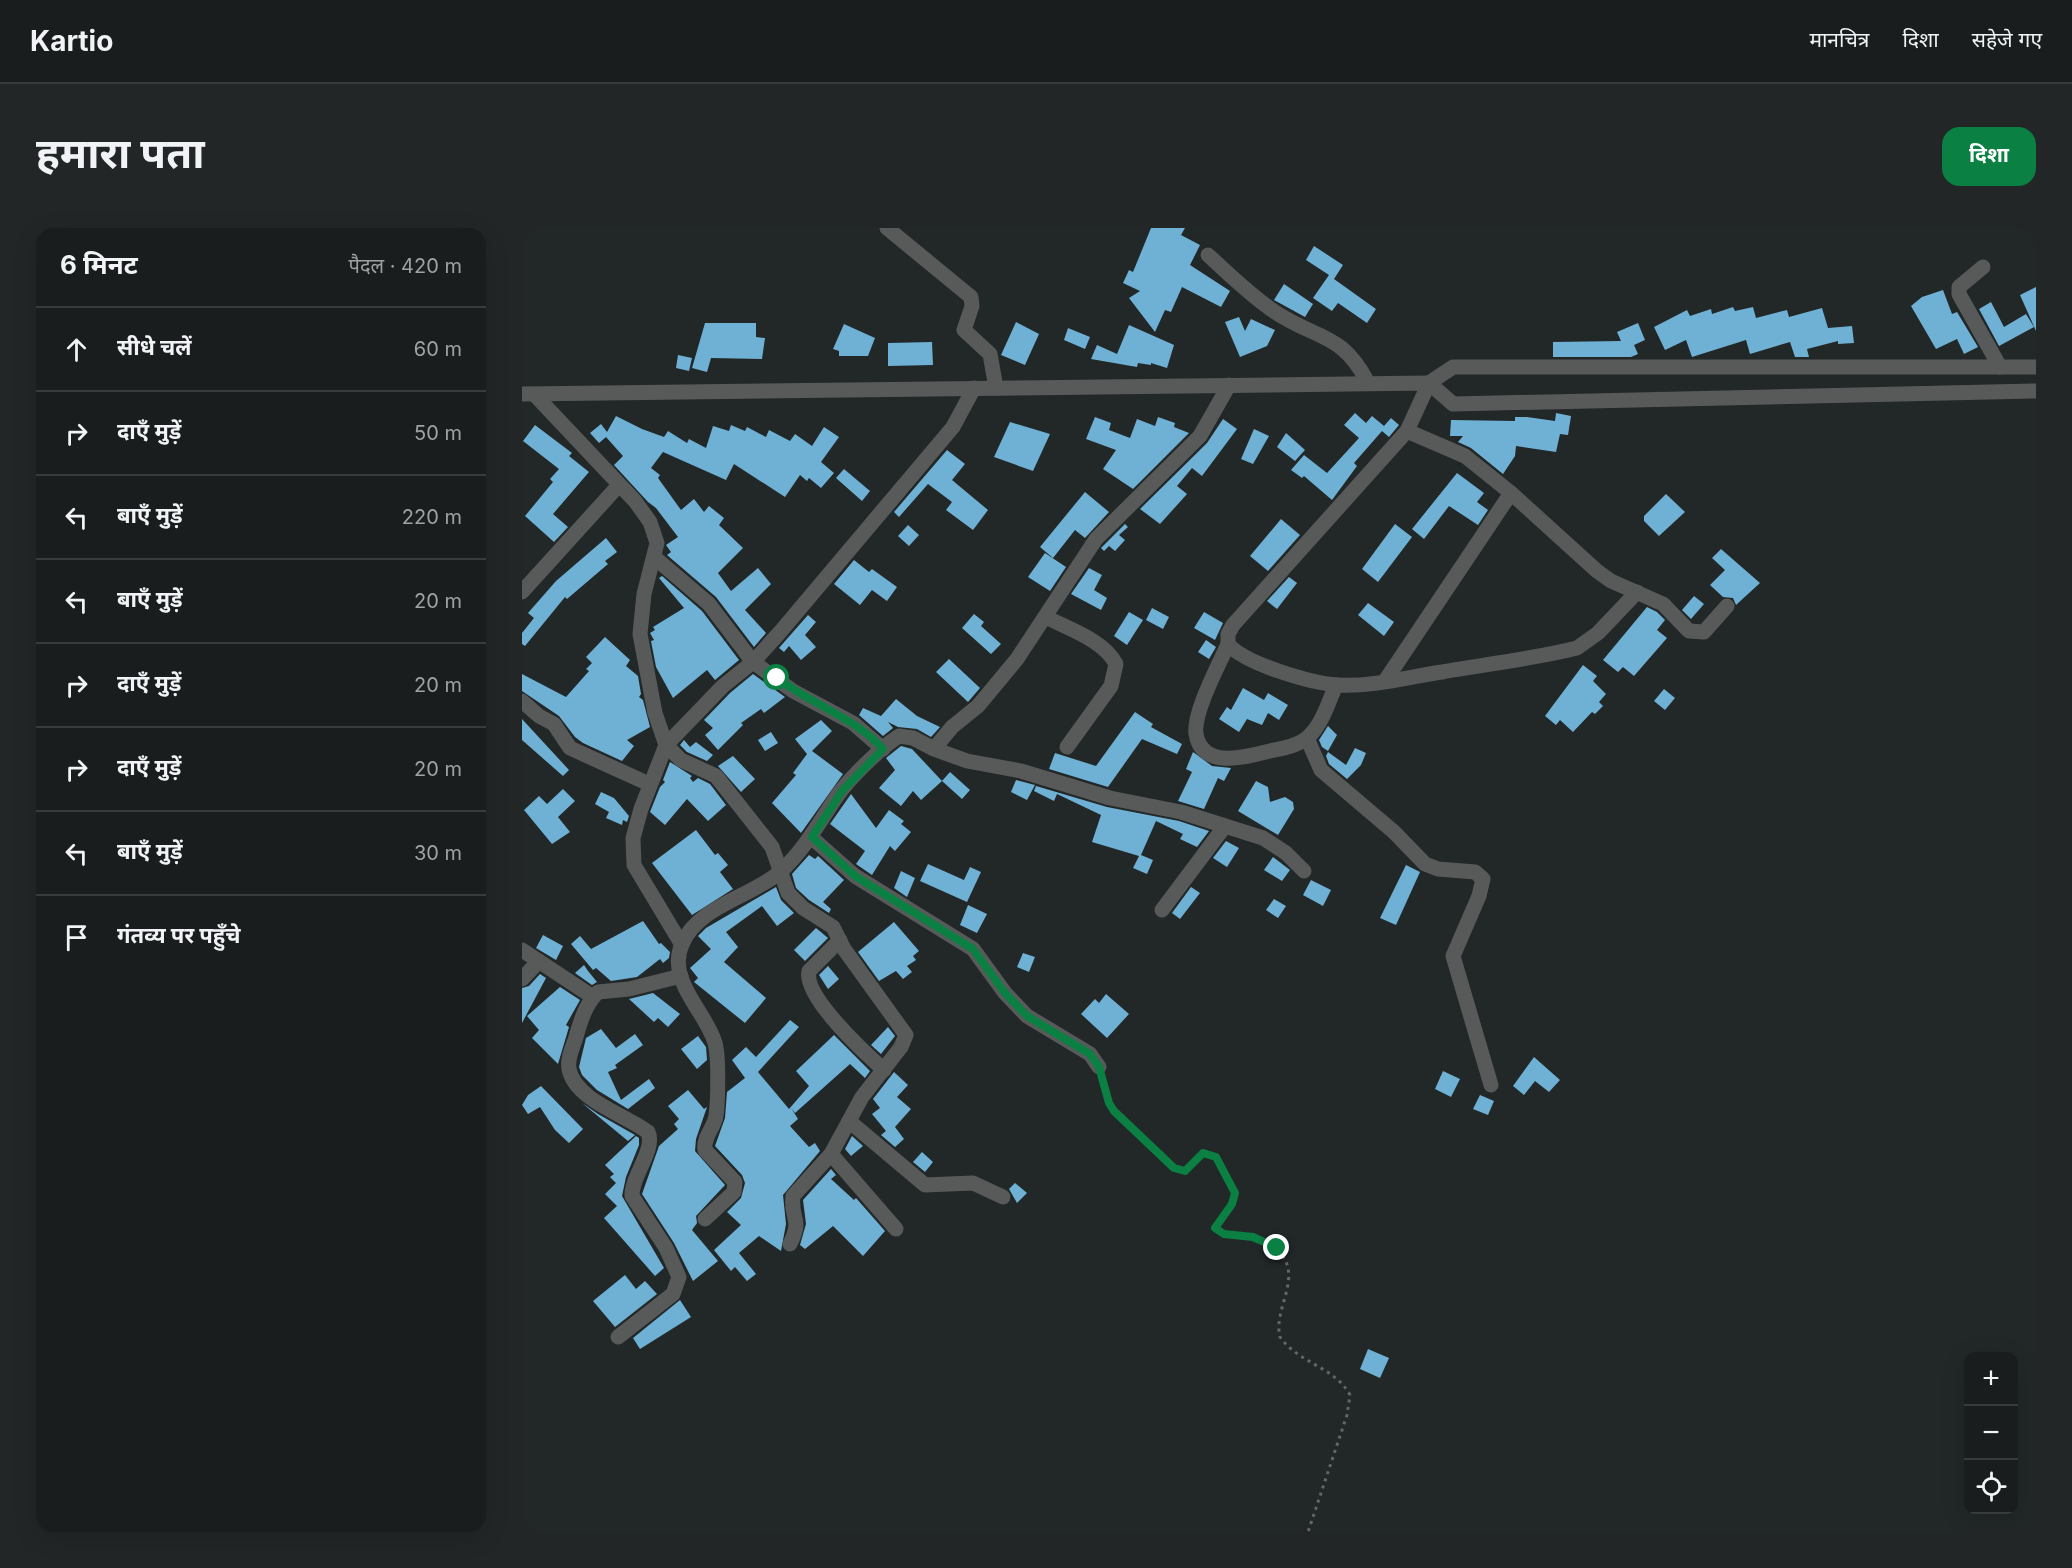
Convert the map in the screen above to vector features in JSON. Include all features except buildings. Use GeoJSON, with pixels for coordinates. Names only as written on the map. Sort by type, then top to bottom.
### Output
{"type":"FeatureCollection","features":[{"type":"Feature","properties":{"kind":"street"},"geometry":{"type":"LineString","coordinates":[[887,228],[971,297],[972,306],[964,330],[990,354],[996,388]]}},
{"type":"Feature","properties":{"kind":"street"},"geometry":{"type":"LineString","coordinates":[[1208,255],[1263,304],[1296,324],[1337,342],[1351,354],[1368,383]]}},
{"type":"Feature","properties":{"kind":"street"},"geometry":{"type":"LineString","coordinates":[[1983,267],[1959,287],[1959,294],[2000,367]]}},
{"type":"Feature","properties":{"kind":"street"},"geometry":{"type":"LineString","coordinates":[[529,395],[1429,382],[1453,367],[2036,367]]}},
{"type":"Feature","properties":{"kind":"street"},"geometry":{"type":"LineString","coordinates":[[1429,382],[1453,404],[2036,391]]}},
{"type":"Feature","properties":{"kind":"street"},"geometry":{"type":"LineString","coordinates":[[1336,685],[1315,731],[1297,744],[1238,759],[1222,759],[1208,753],[1200,744],[1196,733],[1198,717],[1228,644],[1228,634],[1233,625],[1407,431],[1429,382]]}},
{"type":"Feature","properties":{"kind":"street"},"geometry":{"type":"LineString","coordinates":[[934,749],[952,727],[978,706],[1046,617],[1096,539],[1200,436],[1229,385]]}},
{"type":"Feature","properties":{"kind":"street"},"geometry":{"type":"LineString","coordinates":[[682,945],[634,865],[633,838],[649,784],[666,745],[723,686],[753,662],[953,427],[974,388]]}},
{"type":"Feature","properties":{"kind":"street"},"geometry":{"type":"LineString","coordinates":[[529,395],[620,485],[650,522],[657,543],[644,594],[640,634],[655,713],[666,745],[681,760],[716,776],[772,848],[788,893],[794,901],[833,927],[906,1035],[905,1041],[862,1097],[831,1154],[793,1196],[792,1204],[798,1223],[790,1244]]}},
{"type":"Feature","properties":{"kind":"street"},"geometry":{"type":"LineString","coordinates":[[1407,431],[1457,451],[1511,492],[1597,571],[1611,581],[1663,604],[1682,626],[1696,634],[1710,627],[1727,606]]}},
{"type":"Feature","properties":{"kind":"street"},"geometry":{"type":"LineString","coordinates":[[522,592],[620,485]]}},
{"type":"Feature","properties":{"kind":"street"},"geometry":{"type":"LineString","coordinates":[[1385,681],[1511,492]]}},
{"type":"Feature","properties":{"kind":"street"},"geometry":{"type":"LineString","coordinates":[[654,557],[709,604],[753,662],[793,691],[854,723],[883,749]]}},
{"type":"Feature","properties":{"kind":"street"},"geometry":{"type":"LineString","coordinates":[[1228,644],[1236,653],[1246,658],[1310,680],[1336,685],[1385,681],[1577,648],[1598,633],[1637,592]]}},
{"type":"Feature","properties":{"kind":"street"},"geometry":{"type":"LineString","coordinates":[[1046,617],[1099,645],[1111,654],[1116,664],[1111,686],[1067,747]]}},
{"type":"Feature","properties":{"kind":"street"},"geometry":{"type":"LineString","coordinates":[[522,701],[539,716],[554,724],[570,748],[649,784]]}},
{"type":"Feature","properties":{"kind":"street"},"geometry":{"type":"LineString","coordinates":[[705,1219],[734,1192],[736,1187],[735,1182],[705,1150],[704,1144],[716,1117],[717,1052],[714,1041],[686,990],[681,976],[678,961],[682,945],[688,933],[707,916],[780,871],[812,837],[842,791],[893,739],[905,735],[967,762],[1021,771],[1110,798],[1181,812],[1263,838],[1281,849],[1304,871]]}},
{"type":"Feature","properties":{"kind":"street"},"geometry":{"type":"LineString","coordinates":[[1307,738],[1321,770],[1394,832],[1425,864],[1438,869],[1475,872],[1483,879],[1479,896],[1453,956],[1491,1085]]}},
{"type":"Feature","properties":{"kind":"street"},"geometry":{"type":"LineString","coordinates":[[1162,910],[1225,826]]}},
{"type":"Feature","properties":{"kind":"street"},"geometry":{"type":"LineString","coordinates":[[812,837],[855,876],[973,949],[1005,993],[1027,1016],[1090,1054],[1099,1067]]}},
{"type":"Feature","properties":{"kind":"street"},"geometry":{"type":"LineString","coordinates":[[840,940],[809,971],[809,984],[840,1028],[884,1070]]}},
{"type":"Feature","properties":{"kind":"street"},"geometry":{"type":"LineString","coordinates":[[522,950],[593,997]]}},
{"type":"Feature","properties":{"kind":"street"},"geometry":{"type":"LineString","coordinates":[[522,980],[539,961]]}},
{"type":"Feature","properties":{"kind":"street"},"geometry":{"type":"LineString","coordinates":[[618,1337],[673,1294],[679,1277],[666,1248],[632,1196],[642,1161],[650,1144],[648,1132],[604,1107],[583,1091],[569,1068],[569,1059],[583,1014],[593,997],[605,989],[629,989],[681,976]]}},
{"type":"Feature","properties":{"kind":"street"},"geometry":{"type":"LineString","coordinates":[[849,1121],[925,1185],[973,1183],[1003,1197]]}},
{"type":"Feature","properties":{"kind":"street"},"geometry":{"type":"LineString","coordinates":[[831,1154],[896,1229]]}},
{"type":"Feature","properties":{"kind":"path"},"geometry":{"type":"LineString","coordinates":[[1099,1067],[1109,1103],[1114,1111],[1174,1168],[1185,1171],[1203,1153],[1216,1157],[1235,1193],[1232,1204],[1215,1228],[1224,1234],[1253,1237],[1277,1248],[1285,1258],[1289,1271],[1288,1287],[1279,1314],[1280,1337],[1294,1351],[1337,1379],[1350,1395],[1347,1415],[1308,1532]]}},
{"type":"Feature","properties":{"kind":"route"},"geometry":{"type":"LineString","coordinates":[[777,678],[816,705],[854,723],[883,749],[837,797],[812,837],[855,876],[973,949],[1005,993],[1027,1016],[1090,1054],[1099,1067],[1109,1103],[1114,1111],[1174,1168],[1185,1171],[1198,1156],[1203,1153],[1213,1154],[1235,1193],[1232,1204],[1215,1228],[1224,1234],[1253,1237],[1277,1248]]}}]}
